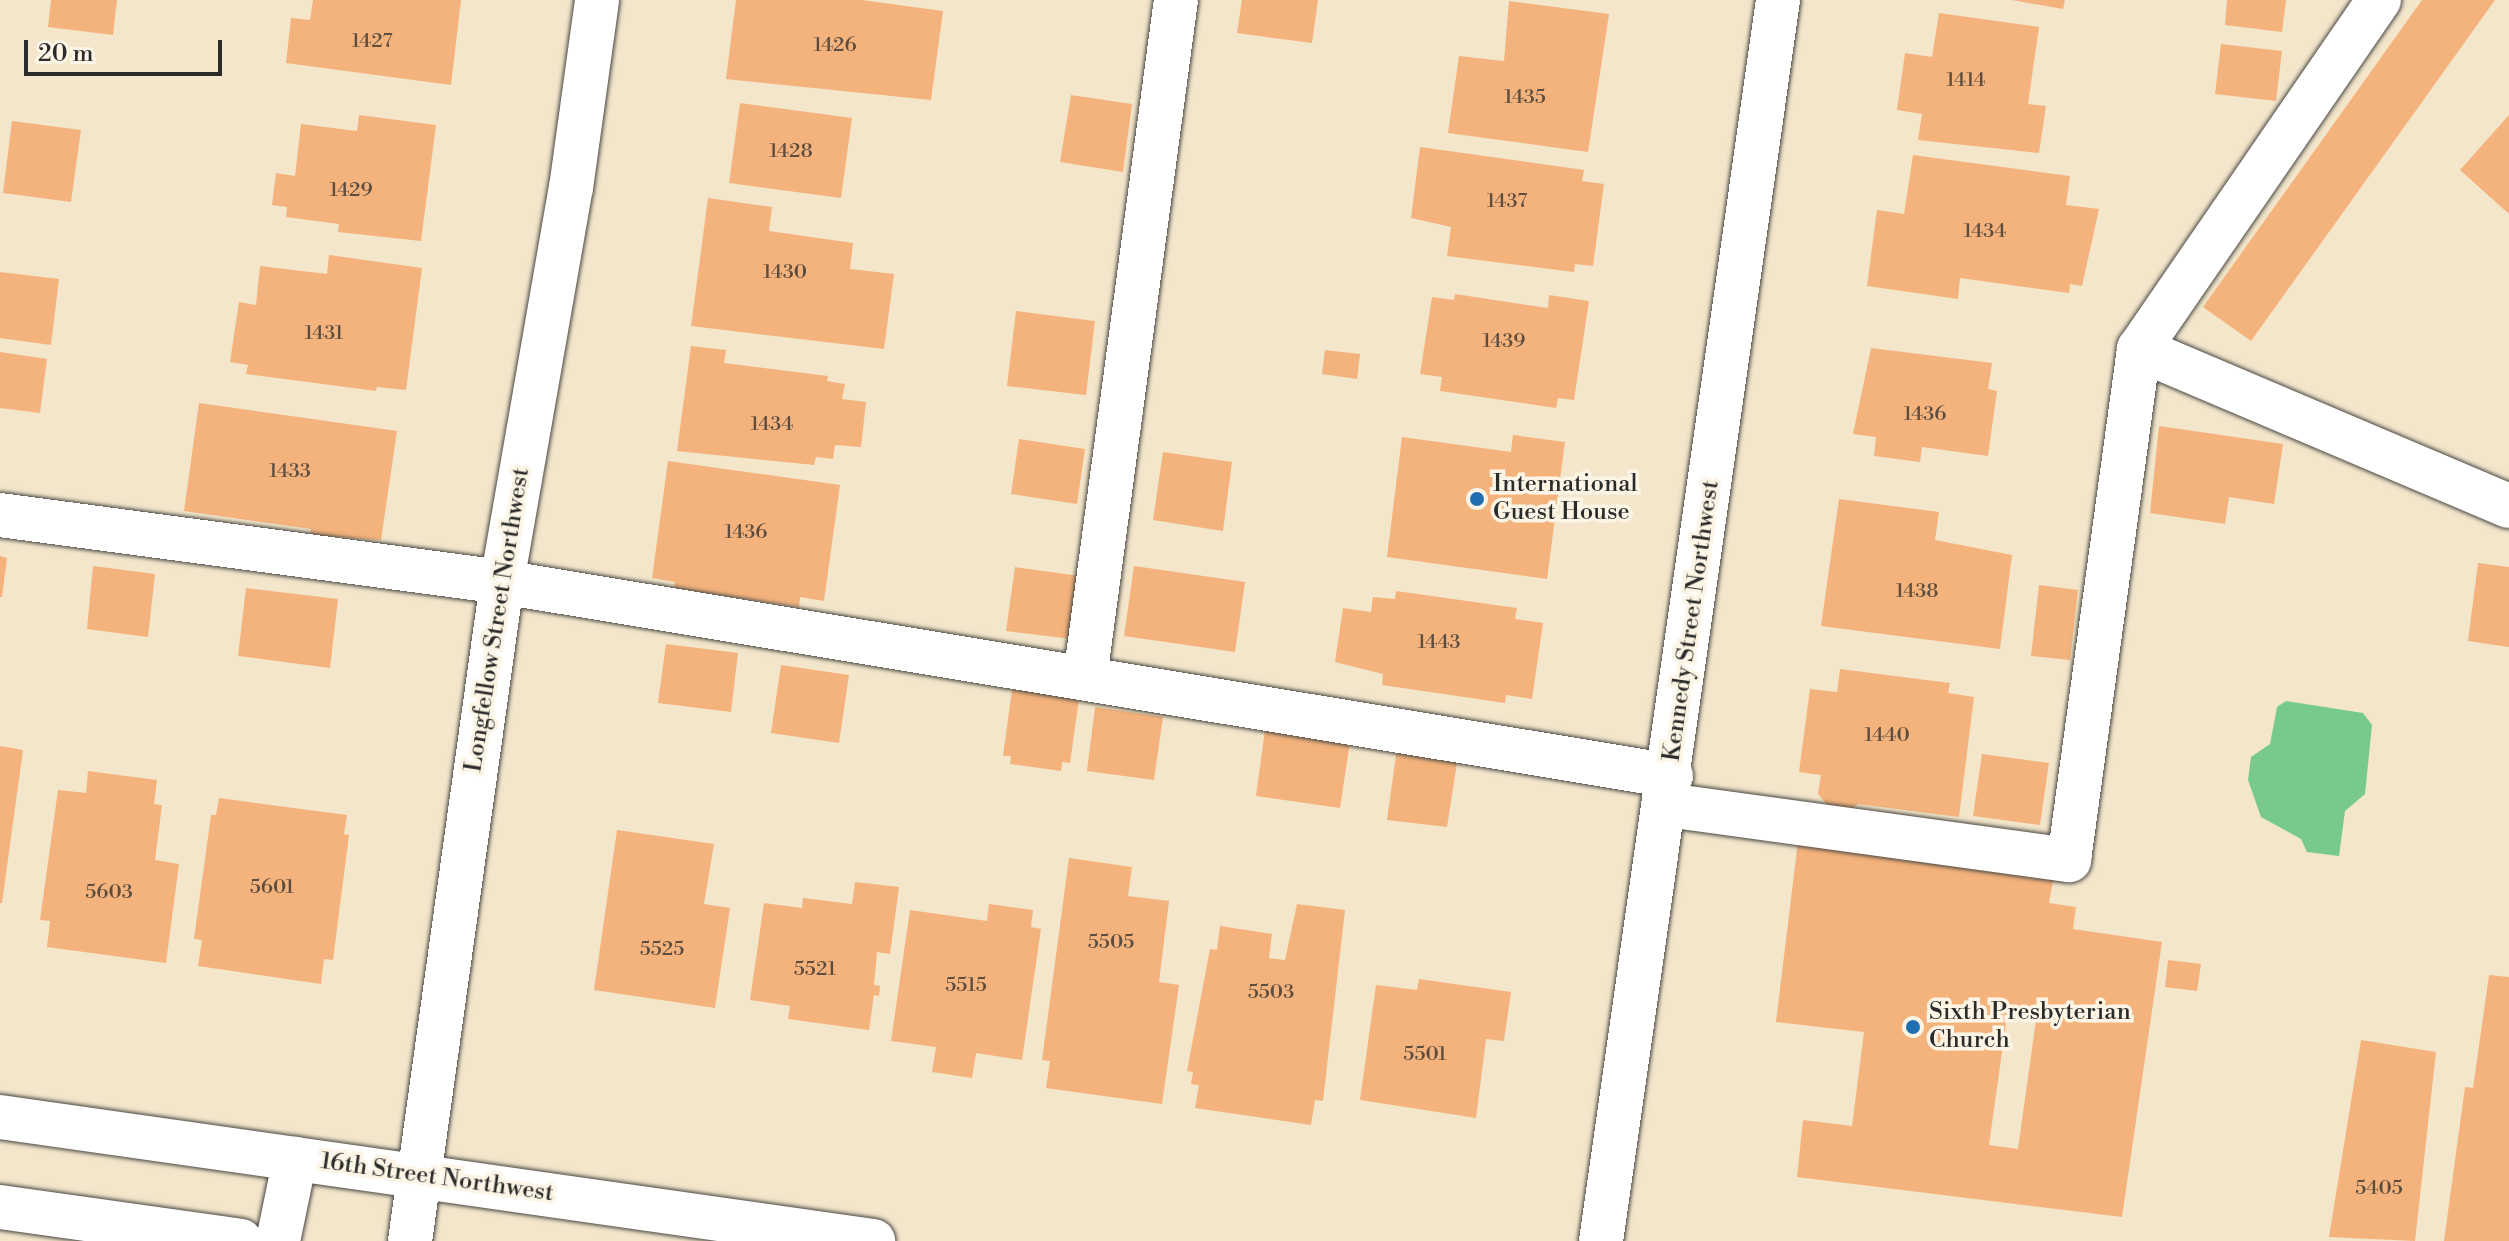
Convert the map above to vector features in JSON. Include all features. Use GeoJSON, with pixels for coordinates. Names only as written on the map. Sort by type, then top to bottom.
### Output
{"type":"FeatureCollection","features":[{"type":"Feature","properties":{"kind":"street","name":"Longfellow Street Northwest"},"geometry":{"type":"LineString","coordinates":[[410,1241],[502,582],[571,188],[597,0]]}},
{"type":"Feature","properties":{"kind":"street"},"geometry":{"type":"LineString","coordinates":[[1085,678],[1176,0]]}},
{"type":"Feature","properties":{"kind":"street","name":"Kennedy Street Northwest"},"geometry":{"type":"LineString","coordinates":[[1601,1241],[1669,791],[1778,0]]}},
{"type":"Feature","properties":{"kind":"street"},"geometry":{"type":"LineString","coordinates":[[0,515],[502,582],[1085,678],[1669,791],[2069,860],[2139,349],[2379,0]]}},
{"type":"Feature","properties":{"kind":"street"},"geometry":{"type":"LineString","coordinates":[[2139,349],[2509,506]]}},
{"type":"Feature","properties":{"kind":"street","name":"16th Street Northwest"},"geometry":{"type":"LineString","coordinates":[[0,1117],[873,1241]]}},
{"type":"Feature","properties":{"kind":"street"},"geometry":{"type":"LineString","coordinates":[[278,1241],[295,1159]]}},
{"type":"Feature","properties":{"kind":"street"},"geometry":{"type":"LineString","coordinates":[[0,1207],[241,1241]]}},
{"type":"Feature","properties":{"kind":"green space"},"geometry":{"type":"Polygon","coordinates":[[[2286,701],[2363,713],[2372,725],[2365,794],[2345,811],[2339,856],[2307,852],[2301,839],[2261,817],[2248,780],[2251,757],[2270,744],[2277,707],[2286,701]]]}},
{"type":"Feature","properties":{"kind":"building"},"geometry":{"type":"Polygon","coordinates":[[[51,0],[117,0],[113,35],[48,27],[51,0]]]}},
{"type":"Feature","properties":{"kind":"building"},"geometry":{"type":"Polygon","coordinates":[[[313,0],[461,0],[451,85],[286,63],[291,18],[310,20],[313,0]]]}},
{"type":"Feature","properties":{"kind":"building"},"geometry":{"type":"Polygon","coordinates":[[[736,0],[862,0],[943,11],[931,100],[726,79],[736,0]]]}},
{"type":"Feature","properties":{"kind":"building"},"geometry":{"type":"Polygon","coordinates":[[[1242,0],[1318,0],[1312,43],[1237,33],[1242,0]]]}},
{"type":"Feature","properties":{"kind":"building"},"geometry":{"type":"Polygon","coordinates":[[[2012,0],[2065,0],[2063,9],[2012,0]]]}},
{"type":"Feature","properties":{"kind":"building"},"geometry":{"type":"Polygon","coordinates":[[[2227,0],[2286,0],[2282,32],[2225,25],[2227,0]]]}},
{"type":"Feature","properties":{"kind":"building"},"geometry":{"type":"Polygon","coordinates":[[[2422,0],[2495,0],[2251,341],[2203,307],[2422,0]]]}},
{"type":"Feature","properties":{"kind":"building"},"geometry":{"type":"Polygon","coordinates":[[[1509,1],[1609,14],[1588,152],[1448,133],[1459,56],[1504,61],[1509,1]]]}},
{"type":"Feature","properties":{"kind":"building"},"geometry":{"type":"Polygon","coordinates":[[[1939,13],[2039,27],[2028,104],[2046,106],[2039,153],[1918,140],[1922,114],[1897,110],[1905,53],[1932,57],[1939,13]]]}},
{"type":"Feature","properties":{"kind":"building"},"geometry":{"type":"Polygon","coordinates":[[[2221,44],[2282,51],[2276,101],[2215,94],[2221,44]]]}},
{"type":"Feature","properties":{"kind":"building"},"geometry":{"type":"Polygon","coordinates":[[[1071,95],[1132,104],[1123,172],[1060,162],[1071,95]]]}},
{"type":"Feature","properties":{"kind":"building"},"geometry":{"type":"Polygon","coordinates":[[[740,103],[852,118],[841,198],[729,183],[740,103]]]}},
{"type":"Feature","properties":{"kind":"building"},"geometry":{"type":"Polygon","coordinates":[[[359,115],[436,125],[421,241],[338,232],[339,224],[286,217],[287,207],[272,205],[276,173],[295,176],[301,124],[357,131],[359,115]]]}},
{"type":"Feature","properties":{"kind":"building"},"geometry":{"type":"Polygon","coordinates":[[[2509,115],[2509,214],[2460,170],[2509,115]]]}},
{"type":"Feature","properties":{"kind":"building"},"geometry":{"type":"Polygon","coordinates":[[[12,121],[81,130],[71,202],[3,193],[12,121]]]}},
{"type":"Feature","properties":{"kind":"building"},"geometry":{"type":"Polygon","coordinates":[[[1420,147],[1584,170],[1582,181],[1604,184],[1593,266],[1575,264],[1574,272],[1447,256],[1451,227],[1411,218],[1420,147]]]}},
{"type":"Feature","properties":{"kind":"building"},"geometry":{"type":"Polygon","coordinates":[[[1913,155],[2070,176],[2066,205],[2099,209],[2082,286],[2070,284],[2069,293],[1960,278],[1958,299],[1867,286],[1877,210],[1904,214],[1913,155]]]}},
{"type":"Feature","properties":{"kind":"building"},"geometry":{"type":"Polygon","coordinates":[[[708,198],[772,207],[769,231],[853,243],[850,269],[894,274],[884,349],[691,326],[708,198]]]}},
{"type":"Feature","properties":{"kind":"building"},"geometry":{"type":"Polygon","coordinates":[[[329,255],[422,268],[406,390],[377,387],[376,391],[246,374],[248,365],[230,362],[239,302],[256,305],[260,266],[327,274],[329,255]]]}},
{"type":"Feature","properties":{"kind":"building"},"geometry":{"type":"Polygon","coordinates":[[[0,272],[59,279],[51,345],[0,338],[0,272]]]}},
{"type":"Feature","properties":{"kind":"building"},"geometry":{"type":"Polygon","coordinates":[[[1455,294],[1548,308],[1549,295],[1589,301],[1574,400],[1558,398],[1556,408],[1440,391],[1442,377],[1420,374],[1432,297],[1454,300],[1455,294]]]}},
{"type":"Feature","properties":{"kind":"building"},"geometry":{"type":"Polygon","coordinates":[[[1016,311],[1095,321],[1086,395],[1007,386],[1016,311]]]}},
{"type":"Feature","properties":{"kind":"building"},"geometry":{"type":"Polygon","coordinates":[[[691,346],[726,350],[724,363],[828,376],[827,381],[845,384],[842,399],[866,402],[861,447],[835,445],[833,459],[816,457],[814,465],[677,451],[691,346]]]}},
{"type":"Feature","properties":{"kind":"building"},"geometry":{"type":"Polygon","coordinates":[[[1871,348],[1992,363],[1988,389],[1997,391],[1988,456],[1922,447],[1920,462],[1874,456],[1876,437],[1853,434],[1871,348]]]}},
{"type":"Feature","properties":{"kind":"building"},"geometry":{"type":"Polygon","coordinates":[[[1325,350],[1360,354],[1357,379],[1322,374],[1325,350]]]}},
{"type":"Feature","properties":{"kind":"building"},"geometry":{"type":"Polygon","coordinates":[[[0,352],[47,359],[40,413],[0,408],[0,352]]]}},
{"type":"Feature","properties":{"kind":"building"},"geometry":{"type":"Polygon","coordinates":[[[199,403],[397,431],[381,540],[310,535],[311,529],[184,511],[199,403]]]}},
{"type":"Feature","properties":{"kind":"building"},"geometry":{"type":"Polygon","coordinates":[[[2159,426],[2283,444],[2274,504],[2229,497],[2225,524],[2150,513],[2159,426]]]}},
{"type":"Feature","properties":{"kind":"building"},"geometry":{"type":"Polygon","coordinates":[[[1513,435],[1565,442],[1547,579],[1387,557],[1402,437],[1511,452],[1513,435]]]}},
{"type":"Feature","properties":{"kind":"building"},"geometry":{"type":"Polygon","coordinates":[[[1019,439],[1085,449],[1077,504],[1011,494],[1019,439]]]}},
{"type":"Feature","properties":{"kind":"building"},"geometry":{"type":"Polygon","coordinates":[[[1163,452],[1232,462],[1223,531],[1153,520],[1163,452]]]}},
{"type":"Feature","properties":{"kind":"building"},"geometry":{"type":"Polygon","coordinates":[[[668,461],[840,485],[824,601],[800,597],[799,607],[674,588],[675,582],[652,578],[668,461]]]}},
{"type":"Feature","properties":{"kind":"building"},"geometry":{"type":"Polygon","coordinates":[[[1839,499],[1939,512],[1935,540],[2012,555],[2000,649],[1821,626],[1839,499]]]}},
{"type":"Feature","properties":{"kind":"building"},"geometry":{"type":"Polygon","coordinates":[[[0,556],[7,558],[2,597],[0,597],[0,556]]]}},
{"type":"Feature","properties":{"kind":"building"},"geometry":{"type":"Polygon","coordinates":[[[2478,563],[2509,567],[2509,647],[2468,641],[2478,563]]]}},
{"type":"Feature","properties":{"kind":"building"},"geometry":{"type":"Polygon","coordinates":[[[93,566],[155,574],[148,637],[87,629],[93,566]]]}},
{"type":"Feature","properties":{"kind":"building"},"geometry":{"type":"Polygon","coordinates":[[[1134,566],[1245,582],[1235,652],[1124,636],[1134,566]]]}},
{"type":"Feature","properties":{"kind":"building"},"geometry":{"type":"Polygon","coordinates":[[[1015,567],[1080,576],[1072,639],[1006,631],[1015,567]]]}},
{"type":"Feature","properties":{"kind":"building"},"geometry":{"type":"Polygon","coordinates":[[[2039,585],[2078,590],[2070,660],[2031,656],[2039,585]]]}},
{"type":"Feature","properties":{"kind":"building"},"geometry":{"type":"Polygon","coordinates":[[[246,588],[338,599],[330,668],[238,656],[246,588]]]}},
{"type":"Feature","properties":{"kind":"building"},"geometry":{"type":"Polygon","coordinates":[[[1396,591],[1517,608],[1515,619],[1543,623],[1532,699],[1506,695],[1505,703],[1382,685],[1383,674],[1335,662],[1343,608],[1371,612],[1373,597],[1395,599],[1396,591]]]}},
{"type":"Feature","properties":{"kind":"building"},"geometry":{"type":"Polygon","coordinates":[[[666,644],[738,653],[731,712],[658,703],[666,644]]]}},
{"type":"Feature","properties":{"kind":"building"},"geometry":{"type":"Polygon","coordinates":[[[781,665],[849,675],[839,743],[771,733],[781,665]]]}},
{"type":"Feature","properties":{"kind":"building"},"geometry":{"type":"Polygon","coordinates":[[[1840,669],[1950,683],[1948,693],[1974,697],[1959,817],[1858,804],[1849,811],[1831,809],[1818,794],[1821,775],[1799,772],[1810,689],[1837,692],[1840,669]]]}},
{"type":"Feature","properties":{"kind":"building"},"geometry":{"type":"Polygon","coordinates":[[[1021,685],[1079,699],[1070,763],[1062,762],[1061,771],[1010,764],[1011,756],[1003,756],[1012,690],[1020,691],[1021,685]]]}},
{"type":"Feature","properties":{"kind":"building"},"geometry":{"type":"Polygon","coordinates":[[[1095,707],[1163,717],[1154,780],[1087,771],[1095,707]]]}},
{"type":"Feature","properties":{"kind":"building"},"geometry":{"type":"Polygon","coordinates":[[[1265,730],[1350,742],[1340,808],[1256,796],[1265,730]]]}},
{"type":"Feature","properties":{"kind":"building"},"geometry":{"type":"Polygon","coordinates":[[[0,746],[23,750],[2,903],[0,903],[0,746]]]}},
{"type":"Feature","properties":{"kind":"building"},"geometry":{"type":"Polygon","coordinates":[[[1397,748],[1458,756],[1447,827],[1387,820],[1397,748]]]}},
{"type":"Feature","properties":{"kind":"building"},"geometry":{"type":"Polygon","coordinates":[[[1982,754],[2049,763],[2040,825],[1973,816],[1982,754]]]}},
{"type":"Feature","properties":{"kind":"building"},"geometry":{"type":"Polygon","coordinates":[[[88,771],[157,780],[154,804],[162,805],[155,860],[179,864],[166,963],[47,947],[50,921],[40,920],[58,790],[86,793],[88,771]]]}},
{"type":"Feature","properties":{"kind":"building"},"geometry":{"type":"Polygon","coordinates":[[[219,798],[347,815],[344,834],[349,835],[333,960],[324,959],[321,984],[198,966],[202,940],[194,939],[211,815],[216,815],[219,798]]]}},
{"type":"Feature","properties":{"kind":"building"},"geometry":{"type":"Polygon","coordinates":[[[617,830],[714,844],[704,904],[730,908],[715,1008],[594,990],[617,830]]]}},
{"type":"Feature","properties":{"kind":"building","name":"Sixth Presbyterian Church"},"geometry":{"type":"Polygon","coordinates":[[[1799,833],[2055,870],[2049,903],[2076,907],[2073,929],[2162,942],[2122,1217],[1797,1177],[1803,1120],[1852,1126],[1864,1032],[1776,1022],[1799,833]],[[2007,1016],[1989,1145],[2018,1149],[2036,1020],[2007,1016]]]}},
{"type":"Feature","properties":{"kind":"building"},"geometry":{"type":"Polygon","coordinates":[[[1069,858],[1132,867],[1128,896],[1169,901],[1159,982],[1179,985],[1162,1104],[1046,1088],[1050,1061],[1042,1060],[1069,858]]]}},
{"type":"Feature","properties":{"kind":"building"},"geometry":{"type":"Polygon","coordinates":[[[855,882],[899,887],[890,954],[877,952],[874,985],[880,986],[879,996],[874,995],[869,1030],[788,1019],[790,1006],[750,1000],[764,903],[802,908],[803,898],[852,904],[855,882]]]}},
{"type":"Feature","properties":{"kind":"building"},"geometry":{"type":"Polygon","coordinates":[[[989,904],[1033,910],[1031,927],[1041,929],[1022,1060],[976,1053],[972,1078],[932,1072],[936,1047],[891,1041],[910,910],[987,921],[989,904]]]}},
{"type":"Feature","properties":{"kind":"building"},"geometry":{"type":"Polygon","coordinates":[[[1297,904],[1345,910],[1323,1101],[1315,1100],[1311,1125],[1195,1108],[1199,1085],[1191,1084],[1193,1072],[1187,1071],[1210,949],[1217,950],[1220,926],[1272,934],[1269,958],[1285,960],[1297,904]]]}},
{"type":"Feature","properties":{"kind":"building"},"geometry":{"type":"Polygon","coordinates":[[[2168,960],[2201,964],[2197,991],[2165,987],[2168,960]]]}},
{"type":"Feature","properties":{"kind":"building"},"geometry":{"type":"Polygon","coordinates":[[[2489,975],[2509,977],[2509,1241],[2444,1241],[2465,1087],[2473,1088],[2489,975]]]}},
{"type":"Feature","properties":{"kind":"building"},"geometry":{"type":"Polygon","coordinates":[[[1419,979],[1511,992],[1504,1041],[1486,1039],[1476,1118],[1360,1100],[1376,985],[1417,990],[1419,979]]]}},
{"type":"Feature","properties":{"kind":"building"},"geometry":{"type":"Polygon","coordinates":[[[2361,1040],[2436,1052],[2415,1241],[2329,1237],[2361,1040]]]}},
{"type":"Feature","properties":{"kind":"place","name":"International Guest House"},"geometry":{"type":"Point","coordinates":[1477,499]}},
{"type":"Feature","properties":{"kind":"place","name":"Sixth Presbyterian Church"},"geometry":{"type":"Point","coordinates":[1913,1027]}}]}
